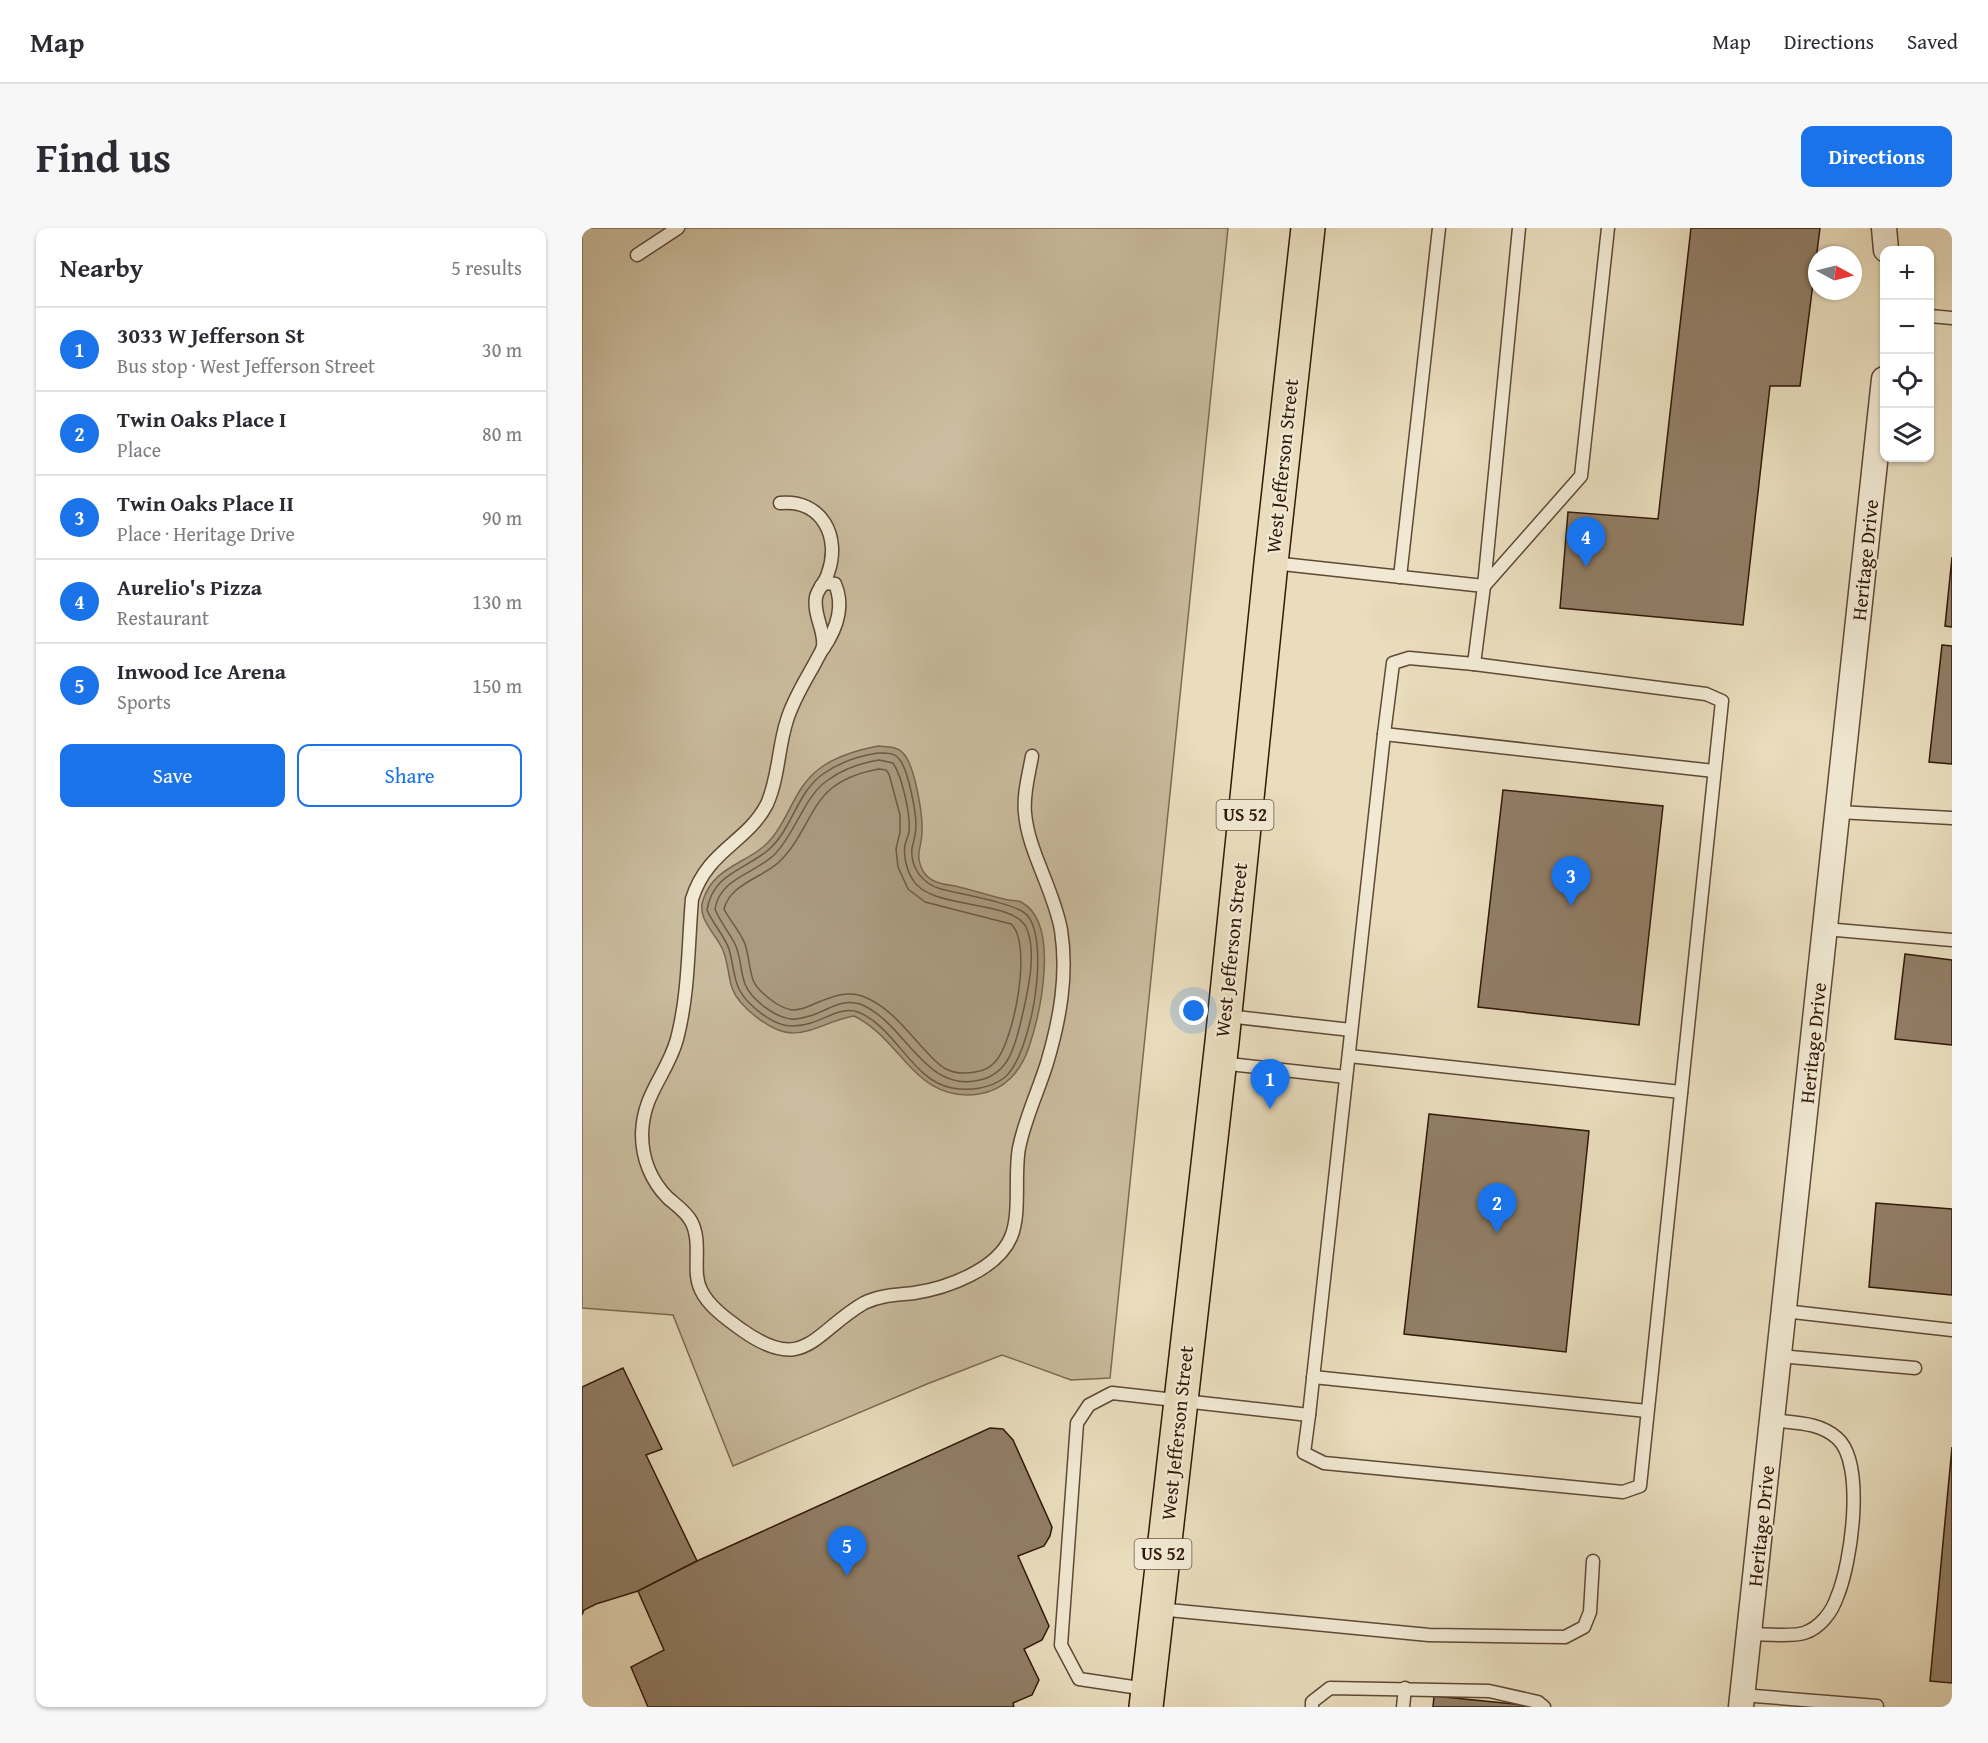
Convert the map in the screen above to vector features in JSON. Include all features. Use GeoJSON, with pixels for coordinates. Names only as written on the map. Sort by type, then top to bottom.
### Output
{"type":"FeatureCollection","features":[{"type":"Feature","properties":{"kind":"main road","name":"West Jefferson Street"},"geometry":{"type":"LineString","coordinates":[[1147,1698],[1219,1063],[1308,228]]}},
{"type":"Feature","properties":{"kind":"street"},"geometry":{"type":"LineString","coordinates":[[1884,228],[1886,246]]}},
{"type":"Feature","properties":{"kind":"street","name":"Heritage Drive"},"geometry":{"type":"LineString","coordinates":[[1742,1701],[1881,408]]}},
{"type":"Feature","properties":{"kind":"lane"},"geometry":{"type":"LineString","coordinates":[[637,255],[678,228]]}},
{"type":"Feature","properties":{"kind":"lane"},"geometry":{"type":"LineString","coordinates":[[1400,577],[1438,228]]}},
{"type":"Feature","properties":{"kind":"lane"},"geometry":{"type":"LineString","coordinates":[[1474,664],[1484,586],[1519,228]]}},
{"type":"Feature","properties":{"kind":"lane"},"geometry":{"type":"LineString","coordinates":[[1484,586],[1581,476],[1608,228]]}},
{"type":"Feature","properties":{"kind":"lane"},"geometry":{"type":"LineString","coordinates":[[1934,316],[1952,318]]}},
{"type":"Feature","properties":{"kind":"lane"},"geometry":{"type":"LineString","coordinates":[[780,503],[798,503],[808,507],[821,518],[833,548],[828,575],[816,598],[816,612],[823,646],[821,653]]}},
{"type":"Feature","properties":{"kind":"lane"},"geometry":{"type":"LineString","coordinates":[[1271,563],[1484,586]]}},
{"type":"Feature","properties":{"kind":"lane"},"geometry":{"type":"LineString","coordinates":[[821,586],[826,583],[835,584],[840,597],[840,609],[835,628],[788,717],[771,794],[765,807],[759,818],[712,860],[695,888],[692,898],[681,1020],[674,1050],[648,1099],[643,1115],[643,1150],[654,1179],[663,1192],[692,1222],[698,1252],[700,1289],[727,1318],[767,1346],[780,1350],[807,1345],[865,1303],[882,1297],[932,1289],[970,1276],[987,1266],[1007,1246],[1012,1236],[1019,1150],[1027,1115],[1047,1063],[1060,1009],[1063,984],[1060,928],[1053,900],[1027,827],[1025,813],[1032,756]]}},
{"type":"Feature","properties":{"kind":"lane"},"geometry":{"type":"LineString","coordinates":[[1409,658],[1474,664],[1706,694],[1722,701],[1640,1486],[1623,1492],[1324,1463],[1304,1453],[1384,734],[1393,663],[1409,658]]}},
{"type":"Feature","properties":{"kind":"lane"},"geometry":{"type":"LineString","coordinates":[[1384,734],[1714,771]]}},
{"type":"Feature","properties":{"kind":"lane"},"geometry":{"type":"LineString","coordinates":[[1838,812],[1952,818]]}},
{"type":"Feature","properties":{"kind":"lane"},"geometry":{"type":"LineString","coordinates":[[1825,929],[1952,940]]}},
{"type":"Feature","properties":{"kind":"lane"},"geometry":{"type":"LineString","coordinates":[[1224,1016],[1351,1030]]}},
{"type":"Feature","properties":{"kind":"lane"},"geometry":{"type":"LineString","coordinates":[[1349,1056],[1681,1092]]}},
{"type":"Feature","properties":{"kind":"lane"},"geometry":{"type":"LineString","coordinates":[[1219,1063],[1347,1077]]}},
{"type":"Feature","properties":{"kind":"lane"},"geometry":{"type":"LineString","coordinates":[[1784,1311],[1952,1330]]}},
{"type":"Feature","properties":{"kind":"lane"},"geometry":{"type":"LineString","coordinates":[[1779,1356],[1916,1368]]}},
{"type":"Feature","properties":{"kind":"lane"},"geometry":{"type":"LineString","coordinates":[[1313,1377],[1647,1411]]}},
{"type":"Feature","properties":{"kind":"lane"},"geometry":{"type":"LineString","coordinates":[[1147,1698],[1079,1679],[1061,1645],[1077,1423],[1089,1405],[1112,1393],[1309,1415]]}},
{"type":"Feature","properties":{"kind":"lane"},"geometry":{"type":"LineString","coordinates":[[1749,1634],[1804,1633],[1824,1620],[1837,1598],[1849,1554],[1853,1506],[1852,1464],[1839,1439],[1821,1426],[1772,1420]]}},
{"type":"Feature","properties":{"kind":"lane"},"geometry":{"type":"LineString","coordinates":[[1157,1609],[1430,1635],[1565,1637],[1584,1627],[1590,1612],[1593,1561]]}},
{"type":"Feature","properties":{"kind":"lane"},"geometry":{"type":"LineString","coordinates":[[1312,1707],[1312,1702],[1330,1688],[1489,1691],[1538,1702],[1544,1707]]}},
{"type":"Feature","properties":{"kind":"lane"},"geometry":{"type":"LineString","coordinates":[[1403,1707],[1405,1688]]}},
{"type":"Feature","properties":{"kind":"lane"},"geometry":{"type":"LineString","coordinates":[[1742,1701],[1877,1706]]}},
{"type":"Feature","properties":{"kind":"shaded area"},"geometry":{"type":"Polygon","coordinates":[[[582,228],[1228,228],[1110,1378],[1071,1380],[1002,1355],[927,1384],[733,1466],[673,1315],[582,1308],[582,228]]]}},
{"type":"Feature","properties":{"kind":"water"},"geometry":{"type":"Polygon","coordinates":[[[878,746],[892,747],[901,751],[911,768],[921,815],[922,838],[919,860],[926,875],[941,884],[1021,902],[1033,913],[1041,929],[1044,948],[1042,992],[1029,1047],[1026,1056],[1011,1078],[988,1092],[958,1094],[940,1089],[924,1080],[871,1026],[854,1016],[792,1033],[766,1024],[749,1011],[736,995],[732,988],[724,953],[702,913],[703,900],[714,881],[728,869],[763,847],[778,829],[810,777],[826,764],[840,757],[878,746]]]}},
{"type":"Feature","properties":{"kind":"building"},"geometry":{"type":"Polygon","coordinates":[[[1691,228],[1820,228],[1818,246],[1808,246],[1808,300],[1811,300],[1800,386],[1770,386],[1743,625],[1560,608],[1568,512],[1658,519],[1691,228]]]}},
{"type":"Feature","properties":{"kind":"building"},"geometry":{"type":"Polygon","coordinates":[[[1952,557],[1952,627],[1945,626],[1952,557]]]}},
{"type":"Feature","properties":{"kind":"building"},"geometry":{"type":"Polygon","coordinates":[[[1942,645],[1952,646],[1952,764],[1929,762],[1942,645]]]}},
{"type":"Feature","properties":{"kind":"building"},"geometry":{"type":"Polygon","coordinates":[[[1503,790],[1663,806],[1639,1025],[1478,1007],[1503,790]]]}},
{"type":"Feature","properties":{"kind":"building"},"geometry":{"type":"Polygon","coordinates":[[[1905,954],[1952,960],[1952,1045],[1895,1039],[1905,954]]]}},
{"type":"Feature","properties":{"kind":"building"},"geometry":{"type":"Polygon","coordinates":[[[1429,1114],[1589,1131],[1566,1352],[1404,1334],[1429,1114]]]}},
{"type":"Feature","properties":{"kind":"building"},"geometry":{"type":"Polygon","coordinates":[[[1876,1203],[1952,1209],[1952,1295],[1869,1287],[1876,1203]]]}},
{"type":"Feature","properties":{"kind":"building"},"geometry":{"type":"Polygon","coordinates":[[[623,1368],[662,1449],[646,1455],[697,1561],[638,1591],[596,1604],[584,1610],[582,1615],[582,1387],[623,1368]]]}},
{"type":"Feature","properties":{"kind":"building"},"geometry":{"type":"Polygon","coordinates":[[[990,1428],[1003,1429],[1013,1440],[1052,1527],[1044,1546],[1018,1556],[1049,1626],[1042,1640],[1024,1649],[1039,1680],[1032,1695],[1013,1703],[1014,1707],[648,1707],[631,1667],[664,1650],[638,1591],[697,1561],[990,1428]]]}},
{"type":"Feature","properties":{"kind":"building"},"geometry":{"type":"Polygon","coordinates":[[[1952,1447],[1952,1683],[1930,1681],[1952,1447]]]}},
{"type":"Feature","properties":{"kind":"building"},"geometry":{"type":"Polygon","coordinates":[[[1434,1696],[1524,1705],[1524,1707],[1433,1707],[1434,1696]]]}},
{"type":"Feature","properties":{"kind":"place","name":"Aurelio's Pizza"},"geometry":{"type":"Point","coordinates":[1586,567]}},
{"type":"Feature","properties":{"kind":"place","name":"Twin Oaks Place II"},"geometry":{"type":"Point","coordinates":[1571,906]}},
{"type":"Feature","properties":{"kind":"place","name":"3033 W Jefferson St"},"geometry":{"type":"Point","coordinates":[1270,1109]}},
{"type":"Feature","properties":{"kind":"place","name":"Twin Oaks Place I"},"geometry":{"type":"Point","coordinates":[1497,1233]}},
{"type":"Feature","properties":{"kind":"place","name":"Inwood Ice Arena"},"geometry":{"type":"Point","coordinates":[847,1576]}}]}
